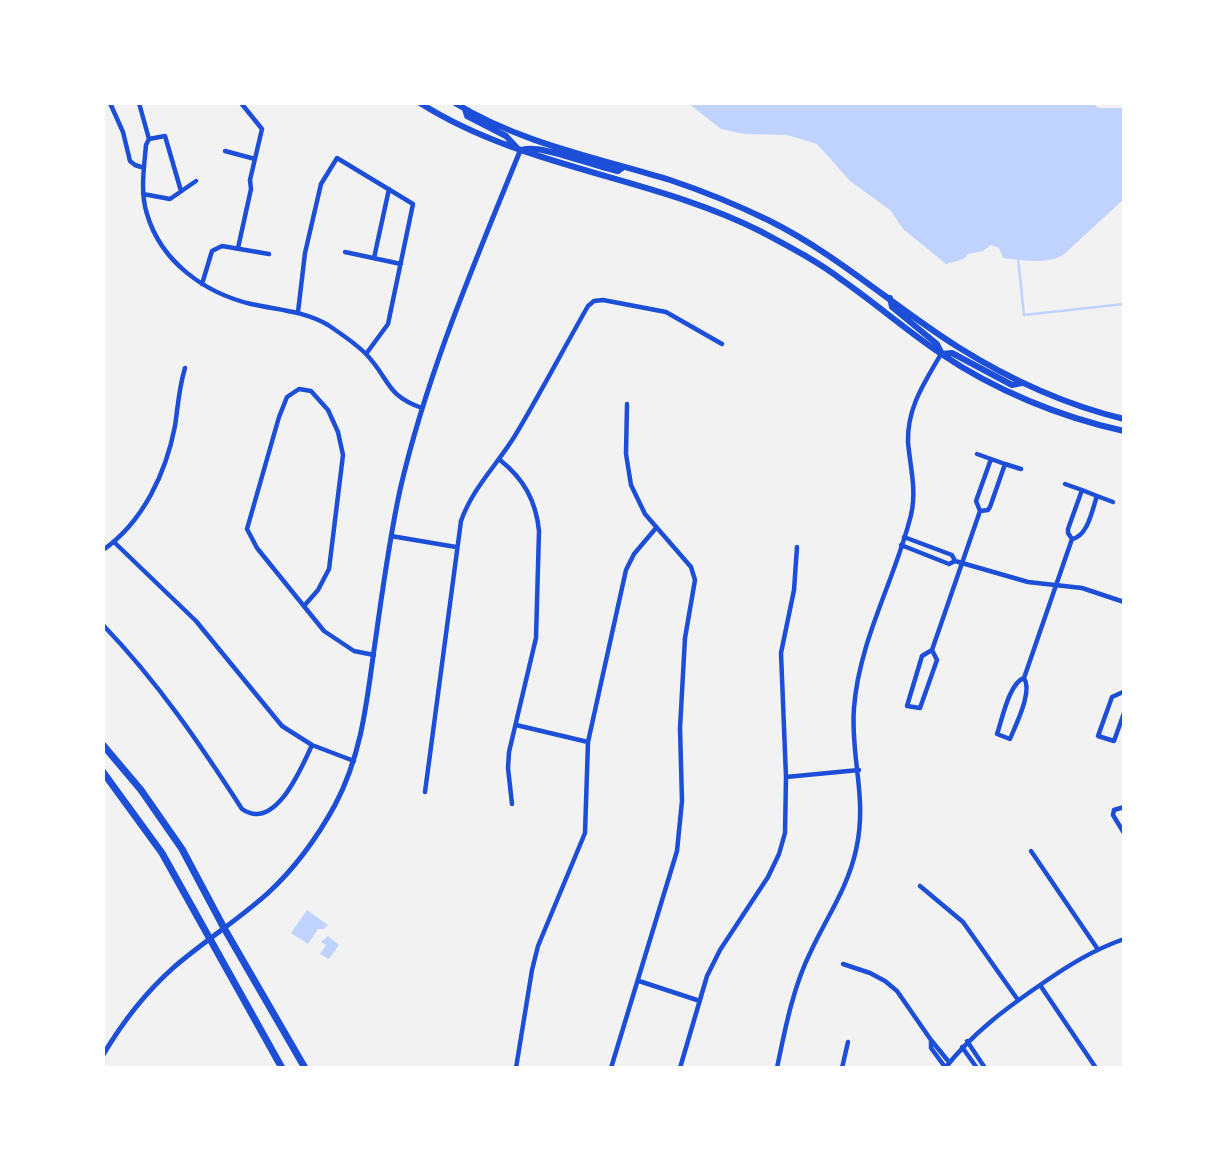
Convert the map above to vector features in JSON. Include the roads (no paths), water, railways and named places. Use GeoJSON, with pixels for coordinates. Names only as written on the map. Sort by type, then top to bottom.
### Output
{"type":"FeatureCollection","features":[{"type":"Feature","properties":{"kind":"main road"},"geometry":{"type":"LineString","coordinates":[[420,103],[455,123],[520,151],[677,198],[760,231],[842,279],[941,354],[1021,396],[1083,420],[1124,432]]}},
{"type":"Feature","properties":{"kind":"main road"},"geometry":{"type":"LineString","coordinates":[[455,103],[523,136],[693,188],[761,217],[820,250],[958,347],[1022,382],[1079,405],[1124,419]]}},
{"type":"Feature","properties":{"kind":"main road"},"geometry":{"type":"LineString","coordinates":[[465,109],[467,116],[506,136],[520,151]]}},
{"type":"Feature","properties":{"kind":"main road"},"geometry":{"type":"LineString","coordinates":[[520,151],[525,148],[538,149],[606,169],[618,171],[622,168]]}},
{"type":"Feature","properties":{"kind":"main road"},"geometry":{"type":"LineString","coordinates":[[890,298],[892,307],[934,340],[941,354]]}},
{"type":"Feature","properties":{"kind":"main road"},"geometry":{"type":"LineString","coordinates":[[941,354],[952,353],[1012,385],[1022,382]]}},
{"type":"Feature","properties":{"kind":"main road"},"geometry":{"type":"LineString","coordinates":[[103,745],[141,790],[170,831],[305,1068]]}},
{"type":"Feature","properties":{"kind":"main road"},"geometry":{"type":"LineString","coordinates":[[103,772],[162,853],[282,1068]]}},
{"type":"Feature","properties":{"kind":"street"},"geometry":{"type":"LineString","coordinates":[[110,103],[130,161],[144,168]]}},
{"type":"Feature","properties":{"kind":"street"},"geometry":{"type":"LineString","coordinates":[[139,103],[149,139],[144,168],[143,194],[146,214],[175,262],[202,284],[247,303],[298,312],[330,326],[366,354],[396,395],[403,401],[422,408]]}},
{"type":"Feature","properties":{"kind":"street"},"geometry":{"type":"LineString","coordinates":[[238,248],[262,129],[241,103]]}},
{"type":"Feature","properties":{"kind":"street"},"geometry":{"type":"LineString","coordinates":[[149,139],[165,136],[181,191]]}},
{"type":"Feature","properties":{"kind":"street"},"geometry":{"type":"LineString","coordinates":[[225,151],[255,159]]}},
{"type":"Feature","properties":{"kind":"street"},"geometry":{"type":"LineString","coordinates":[[103,1055],[136,1006],[172,969],[270,892],[305,851],[335,804],[354,761],[362,733],[391,536],[422,408],[438,359],[520,151]]}},
{"type":"Feature","properties":{"kind":"street"},"geometry":{"type":"LineString","coordinates":[[298,312],[305,253],[321,184],[337,158],[413,204],[388,324],[366,354]]}},
{"type":"Feature","properties":{"kind":"street"},"geometry":{"type":"LineString","coordinates":[[143,194],[170,199],[196,181]]}},
{"type":"Feature","properties":{"kind":"street"},"geometry":{"type":"LineString","coordinates":[[374,258],[389,190]]}},
{"type":"Feature","properties":{"kind":"street"},"geometry":{"type":"LineString","coordinates":[[202,284],[212,251],[222,246],[269,254]]}},
{"type":"Feature","properties":{"kind":"street"},"geometry":{"type":"LineString","coordinates":[[345,252],[401,264]]}},
{"type":"Feature","properties":{"kind":"street"},"geometry":{"type":"LineString","coordinates":[[425,792],[456,547],[468,500],[500,460],[588,306],[594,300],[603,300],[666,312],[722,344]]}},
{"type":"Feature","properties":{"kind":"street"},"geometry":{"type":"LineString","coordinates":[[777,1068],[800,977],[810,952],[838,902],[856,849],[861,809],[853,711],[856,682],[863,653],[914,501],[914,476],[908,441],[911,415],[920,389],[941,354]]}},
{"type":"Feature","properties":{"kind":"street"},"geometry":{"type":"LineString","coordinates":[[103,550],[134,522],[146,505],[167,454],[185,368]]}},
{"type":"Feature","properties":{"kind":"street"},"geometry":{"type":"LineString","coordinates":[[304,606],[318,590],[329,569],[343,455],[338,432],[328,410],[311,391],[299,389],[287,397],[278,417],[247,529],[257,548],[304,606],[330,637],[354,651],[374,655]]}},
{"type":"Feature","properties":{"kind":"street"},"geometry":{"type":"LineString","coordinates":[[611,1068],[677,851],[685,638],[695,580],[691,567],[656,528],[637,500],[627,469],[627,404]]}},
{"type":"Feature","properties":{"kind":"street"},"geometry":{"type":"LineString","coordinates":[[977,454],[1021,469]]}},
{"type":"Feature","properties":{"kind":"street"},"geometry":{"type":"LineString","coordinates":[[932,650],[937,660],[920,708],[907,706],[922,656],[932,650],[980,511],[976,502],[991,458]]}},
{"type":"Feature","properties":{"kind":"street"},"geometry":{"type":"LineString","coordinates":[[500,460],[524,484],[537,514],[540,531],[536,638],[508,768],[512,804]]}},
{"type":"Feature","properties":{"kind":"street"},"geometry":{"type":"LineString","coordinates":[[980,511],[988,510],[1005,464]]}},
{"type":"Feature","properties":{"kind":"street"},"geometry":{"type":"LineString","coordinates":[[1065,484],[1113,502]]}},
{"type":"Feature","properties":{"kind":"street"},"geometry":{"type":"LineString","coordinates":[[1024,678],[1028,691],[1010,739],[997,734],[1013,686],[1024,678],[1057,585],[1072,540],[1068,529],[1082,490]]}},
{"type":"Feature","properties":{"kind":"street"},"geometry":{"type":"LineString","coordinates":[[1072,540],[1083,533],[1097,496]]}},
{"type":"Feature","properties":{"kind":"street"},"geometry":{"type":"LineString","coordinates":[[516,1068],[538,946],[585,833],[588,742],[626,570],[634,554],[656,528]]}},
{"type":"Feature","properties":{"kind":"street"},"geometry":{"type":"LineString","coordinates":[[391,536],[456,547]]}},
{"type":"Feature","properties":{"kind":"street"},"geometry":{"type":"LineString","coordinates":[[904,537],[952,555],[955,561]]}},
{"type":"Feature","properties":{"kind":"street"},"geometry":{"type":"LineString","coordinates":[[114,542],[196,621],[282,726],[312,745],[354,761]]}},
{"type":"Feature","properties":{"kind":"street"},"geometry":{"type":"LineString","coordinates":[[901,545],[949,564],[955,561],[1017,579],[1082,588],[1124,602]]}},
{"type":"Feature","properties":{"kind":"street"},"geometry":{"type":"LineString","coordinates":[[680,1068],[708,976],[720,950],[768,877],[785,833],[786,777],[781,653],[794,590],[797,547]]}},
{"type":"Feature","properties":{"kind":"street"},"geometry":{"type":"LineString","coordinates":[[103,625],[135,658],[187,724],[242,809],[257,815],[269,811],[295,782],[312,745]]}},
{"type":"Feature","properties":{"kind":"street"},"geometry":{"type":"LineString","coordinates":[[1124,692],[1112,697],[1098,736],[1114,741],[1124,713]]}},
{"type":"Feature","properties":{"kind":"street"},"geometry":{"type":"LineString","coordinates":[[516,725],[588,742]]}},
{"type":"Feature","properties":{"kind":"street"},"geometry":{"type":"LineString","coordinates":[[786,777],[859,770]]}},
{"type":"Feature","properties":{"kind":"street"},"geometry":{"type":"LineString","coordinates":[[1124,807],[1118,807],[1113,814],[1124,833]]}},
{"type":"Feature","properties":{"kind":"street"},"geometry":{"type":"LineString","coordinates":[[1031,851],[1097,948]]}},
{"type":"Feature","properties":{"kind":"street"},"geometry":{"type":"LineString","coordinates":[[920,886],[963,922],[1018,1000]]}},
{"type":"Feature","properties":{"kind":"street"},"geometry":{"type":"LineString","coordinates":[[843,964],[870,972],[897,991],[930,1040],[931,1048],[946,1066],[986,1023],[1018,1000],[1097,948],[1124,939]]}},
{"type":"Feature","properties":{"kind":"street"},"geometry":{"type":"LineString","coordinates":[[639,981],[700,1001]]}},
{"type":"Feature","properties":{"kind":"street"},"geometry":{"type":"LineString","coordinates":[[1040,985],[1096,1068]]}},
{"type":"Feature","properties":{"kind":"street"},"geometry":{"type":"LineString","coordinates":[[967,1041],[985,1068]]}},
{"type":"Feature","properties":{"kind":"street"},"geometry":{"type":"LineString","coordinates":[[842,1068],[848,1042]]}},
{"type":"Feature","properties":{"kind":"street"},"geometry":{"type":"LineString","coordinates":[[962,1046],[977,1068]]}},
{"type":"Feature","properties":{"kind":"water"},"geometry":{"type":"Polygon","coordinates":[[[688,103],[1091,103],[1099,108],[1121,108],[1124,109],[1124,199],[1063,255],[1056,258],[1034,261],[1003,258],[999,248],[991,245],[983,251],[968,254],[964,259],[946,264],[903,229],[890,210],[850,181],[817,144],[787,135],[744,134],[721,129],[688,103]]]}},
{"type":"Feature","properties":{"kind":"water"},"geometry":{"type":"Polygon","coordinates":[[[307,910],[328,925],[324,929],[318,929],[308,944],[291,933],[307,910]]]}},
{"type":"Feature","properties":{"kind":"water"},"geometry":{"type":"Polygon","coordinates":[[[328,936],[339,945],[329,959],[320,954],[326,945],[321,942],[328,936]]]}},
{"type":"Feature","properties":{"kind":"waterway"},"geometry":{"type":"LineString","coordinates":[[1018,258],[1024,315],[1124,304]]}}]}
